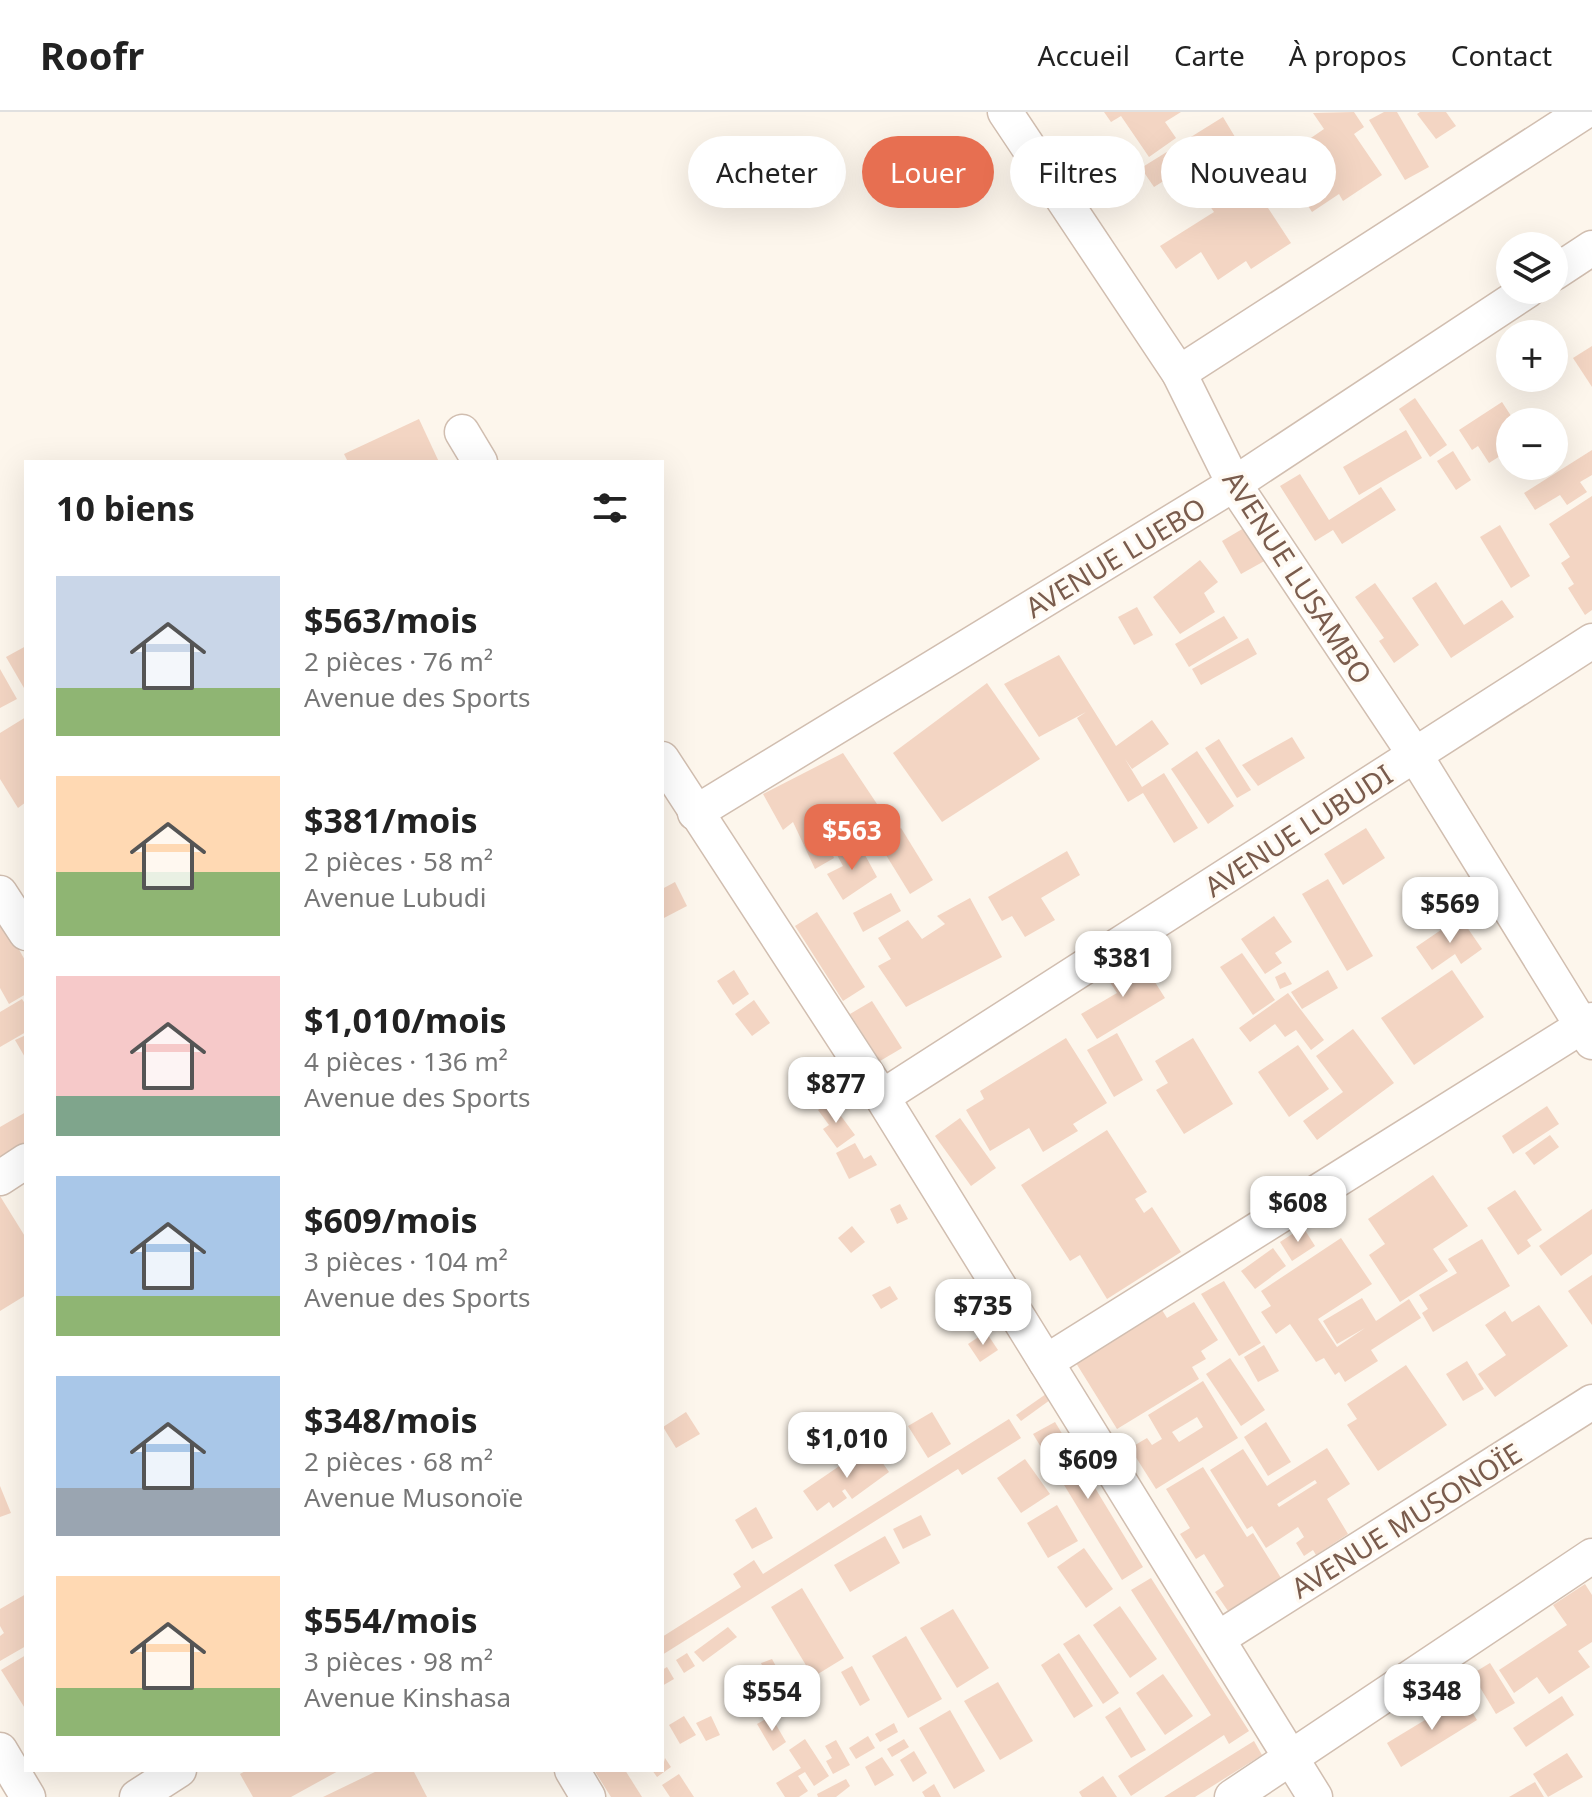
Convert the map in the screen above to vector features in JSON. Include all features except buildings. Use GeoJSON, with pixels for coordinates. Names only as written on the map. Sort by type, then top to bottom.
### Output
{"type":"FeatureCollection","features":[{"type":"Feature","properties":{"kind":"street","name":"AVENUE LUSAMBO"},"geometry":{"type":"LineString","coordinates":[[1005,112],[1179,373],[1234,484],[1415,755],[1589,1029]]}},
{"type":"Feature","properties":{"kind":"street"},"geometry":{"type":"LineString","coordinates":[[1179,373],[1584,112]]}},
{"type":"Feature","properties":{"kind":"street"},"geometry":{"type":"LineString","coordinates":[[1568,264],[1592,248]]}},
{"type":"Feature","properties":{"kind":"street","name":"AVENUE LUEBO"},"geometry":{"type":"LineString","coordinates":[[695,813],[1234,484],[1507,304]]}},
{"type":"Feature","properties":{"kind":"street"},"geometry":{"type":"LineString","coordinates":[[462,432],[479,460]]}},
{"type":"Feature","properties":{"kind":"street","name":"AVENUE LUBUDI"},"geometry":{"type":"LineString","coordinates":[[882,1097],[1592,641]]}},
{"type":"Feature","properties":{"kind":"street"},"geometry":{"type":"LineString","coordinates":[[664,762],[882,1097],[1315,1797]]}},
{"type":"Feature","properties":{"kind":"street"},"geometry":{"type":"LineString","coordinates":[[0,893],[24,930]]}},
{"type":"Feature","properties":{"kind":"street"},"geometry":{"type":"LineString","coordinates":[[1046,1362],[1589,1029]]}},
{"type":"Feature","properties":{"kind":"street"},"geometry":{"type":"LineString","coordinates":[[0,1178],[24,1162]]}},
{"type":"Feature","properties":{"kind":"street","name":"AVENUE MUSONOÏE"},"geometry":{"type":"LineString","coordinates":[[1219,1638],[1592,1402]]}},
{"type":"Feature","properties":{"kind":"street"},"geometry":{"type":"LineString","coordinates":[[1232,1797],[1592,1556]]}},
{"type":"Feature","properties":{"kind":"street"},"geometry":{"type":"LineString","coordinates":[[0,1750],[28,1797]]}},
{"type":"Feature","properties":{"kind":"street"},"geometry":{"type":"LineString","coordinates":[[137,1797],[176,1772]]}},
{"type":"Feature","properties":{"kind":"street"},"geometry":{"type":"LineString","coordinates":[[573,1772],[588,1797]]}}]}
